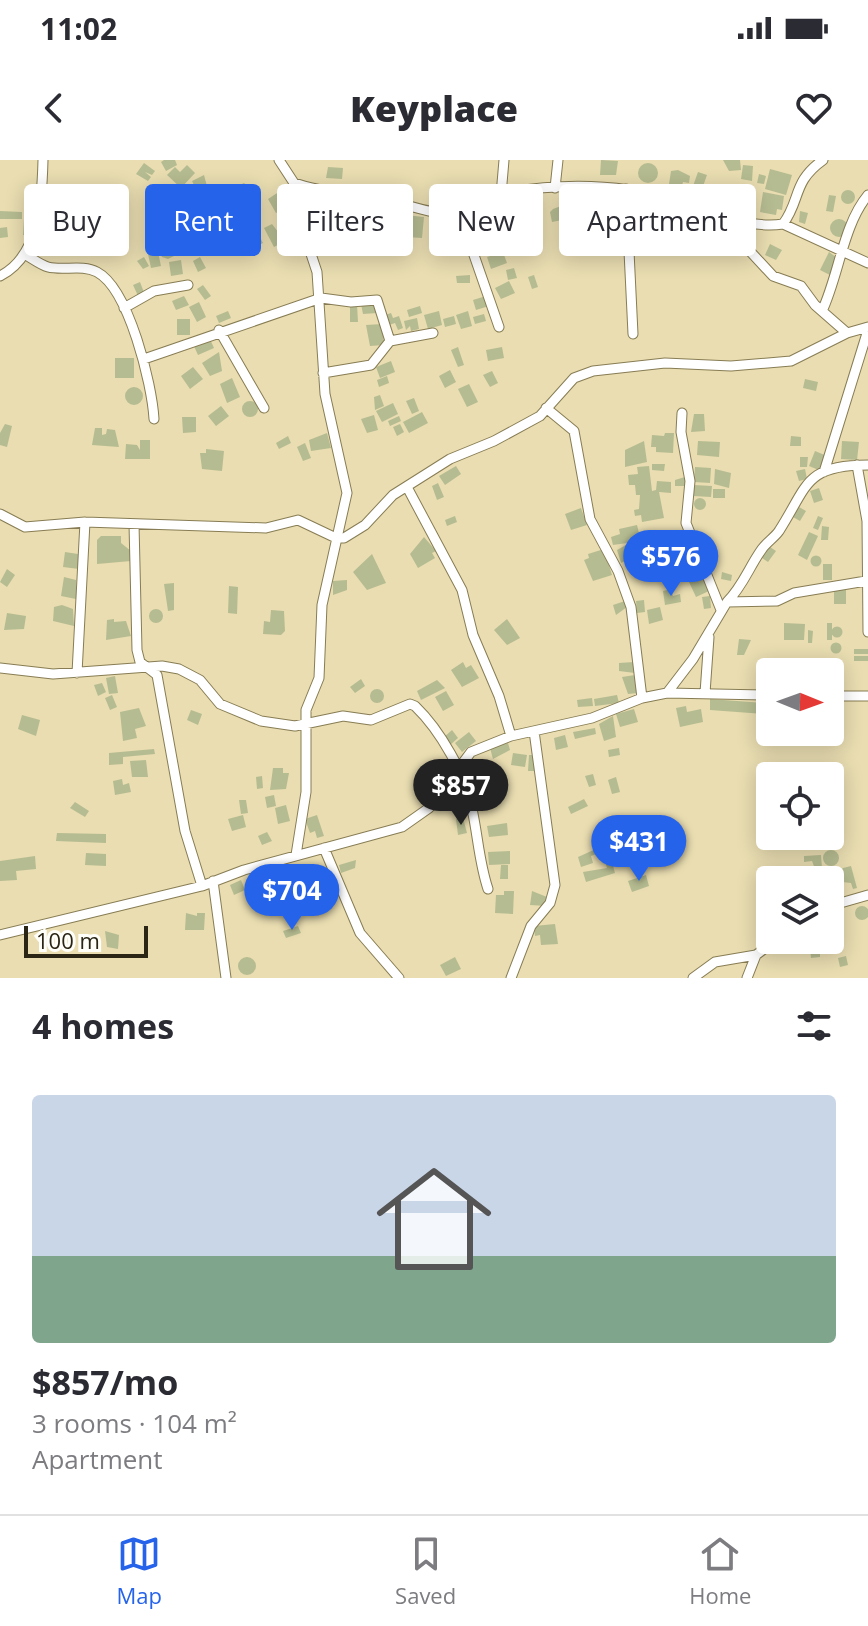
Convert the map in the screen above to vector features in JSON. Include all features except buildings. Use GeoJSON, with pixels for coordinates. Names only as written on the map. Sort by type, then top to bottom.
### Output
{"type":"FeatureCollection","features":[{"type":"Feature","properties":{"kind":"street"},"geometry":{"type":"LineString","coordinates":[[40,184],[43,160]]}},
{"type":"Feature","properties":{"kind":"street"},"geometry":{"type":"LineString","coordinates":[[279,160],[294,183],[321,298],[323,373],[332,426],[347,483],[322,605],[319,678],[306,710],[306,792],[296,855]]}},
{"type":"Feature","properties":{"kind":"street"},"geometry":{"type":"LineString","coordinates":[[502,184],[504,160]]}},
{"type":"Feature","properties":{"kind":"street"},"geometry":{"type":"LineString","coordinates":[[555,188],[558,160]]}},
{"type":"Feature","properties":{"kind":"street"},"geometry":{"type":"LineString","coordinates":[[783,224],[803,178],[823,160]]}},
{"type":"Feature","properties":{"kind":"street"},"geometry":{"type":"LineString","coordinates":[[294,183],[326,193],[374,197],[429,211]]}},
{"type":"Feature","properties":{"kind":"street"},"geometry":{"type":"LineString","coordinates":[[543,190],[559,188]]}},
{"type":"Feature","properties":{"kind":"street"},"geometry":{"type":"LineString","coordinates":[[822,311],[844,251],[853,215],[868,195]]}},
{"type":"Feature","properties":{"kind":"street"},"geometry":{"type":"LineString","coordinates":[[756,224],[783,224],[868,263]]}},
{"type":"Feature","properties":{"kind":"street"},"geometry":{"type":"LineString","coordinates":[[0,276],[25,256]]}},
{"type":"Feature","properties":{"kind":"street"},"geometry":{"type":"LineString","coordinates":[[28,256],[47,267],[96,271],[105,278],[124,308],[144,359],[153,392],[154,419]]}},
{"type":"Feature","properties":{"kind":"street"},"geometry":{"type":"LineString","coordinates":[[474,256],[499,327]]}},
{"type":"Feature","properties":{"kind":"street"},"geometry":{"type":"LineString","coordinates":[[629,256],[633,334]]}},
{"type":"Feature","properties":{"kind":"street"},"geometry":{"type":"LineString","coordinates":[[754,256],[773,276],[801,286],[822,311],[847,333]]}},
{"type":"Feature","properties":{"kind":"street"},"geometry":{"type":"LineString","coordinates":[[124,308],[154,291],[188,285]]}},
{"type":"Feature","properties":{"kind":"street"},"geometry":{"type":"LineString","coordinates":[[144,359],[219,330],[269,318],[321,298],[351,302],[377,300],[390,341]]}},
{"type":"Feature","properties":{"kind":"street"},"geometry":{"type":"LineString","coordinates":[[0,514],[25,527],[85,522],[266,528],[298,520],[336,538],[352,535],[393,495],[450,459],[526,425],[574,378],[593,371],[685,362],[731,366],[772,364],[811,353],[847,333],[868,328]]}},
{"type":"Feature","properties":{"kind":"street"},"geometry":{"type":"LineString","coordinates":[[824,472],[868,328]]}},
{"type":"Feature","properties":{"kind":"street"},"geometry":{"type":"LineString","coordinates":[[219,330],[264,408]]}},
{"type":"Feature","properties":{"kind":"street"},"geometry":{"type":"LineString","coordinates":[[323,373],[371,365],[390,341],[433,333]]}},
{"type":"Feature","properties":{"kind":"street"},"geometry":{"type":"LineString","coordinates":[[546,408],[574,431],[590,519],[618,571],[631,607],[642,698]]}},
{"type":"Feature","properties":{"kind":"street"},"geometry":{"type":"LineString","coordinates":[[682,413],[681,432],[690,481],[686,523],[724,606]]}},
{"type":"Feature","properties":{"kind":"street"},"geometry":{"type":"LineString","coordinates":[[667,693],[724,606],[745,581],[761,550],[779,532],[803,487],[824,472],[863,465],[868,632]]}},
{"type":"Feature","properties":{"kind":"street"},"geometry":{"type":"LineString","coordinates":[[407,487],[462,590],[473,635],[499,696],[511,736]]}},
{"type":"Feature","properties":{"kind":"street"},"geometry":{"type":"LineString","coordinates":[[77,673],[85,522]]}},
{"type":"Feature","properties":{"kind":"street"},"geometry":{"type":"LineString","coordinates":[[134,524],[137,650],[140,662],[157,675],[185,831],[202,886]]}},
{"type":"Feature","properties":{"kind":"street"},"geometry":{"type":"LineString","coordinates":[[724,606],[781,600],[794,593],[866,581]]}},
{"type":"Feature","properties":{"kind":"street"},"geometry":{"type":"LineString","coordinates":[[705,693],[709,633]]}},
{"type":"Feature","properties":{"kind":"street"},"geometry":{"type":"LineString","coordinates":[[0,668],[14,672],[77,673],[162,666],[179,669],[200,680],[220,704],[261,721],[305,726],[343,716],[371,720],[410,704],[421,712],[457,767],[472,806],[480,863],[488,889]]}},
{"type":"Feature","properties":{"kind":"street"},"geometry":{"type":"LineString","coordinates":[[0,935],[202,886],[296,855],[402,827],[443,793],[457,767],[471,752],[511,736],[592,718],[642,698],[667,693],[756,695]]}},
{"type":"Feature","properties":{"kind":"street"},"geometry":{"type":"LineString","coordinates":[[844,696],[868,696]]}},
{"type":"Feature","properties":{"kind":"street"},"geometry":{"type":"LineString","coordinates":[[511,978],[531,926],[550,903],[555,885],[534,731]]}},
{"type":"Feature","properties":{"kind":"street"},"geometry":{"type":"LineString","coordinates":[[324,848],[360,933],[399,978]]}},
{"type":"Feature","properties":{"kind":"street"},"geometry":{"type":"LineString","coordinates":[[213,881],[226,978]]}},
{"type":"Feature","properties":{"kind":"street"},"geometry":{"type":"LineString","coordinates":[[844,902],[868,895]]}},
{"type":"Feature","properties":{"kind":"street"},"geometry":{"type":"LineString","coordinates":[[693,978],[715,962],[756,955]]}},
{"type":"Feature","properties":{"kind":"street"},"geometry":{"type":"LineString","coordinates":[[747,978],[756,955]]}}]}
